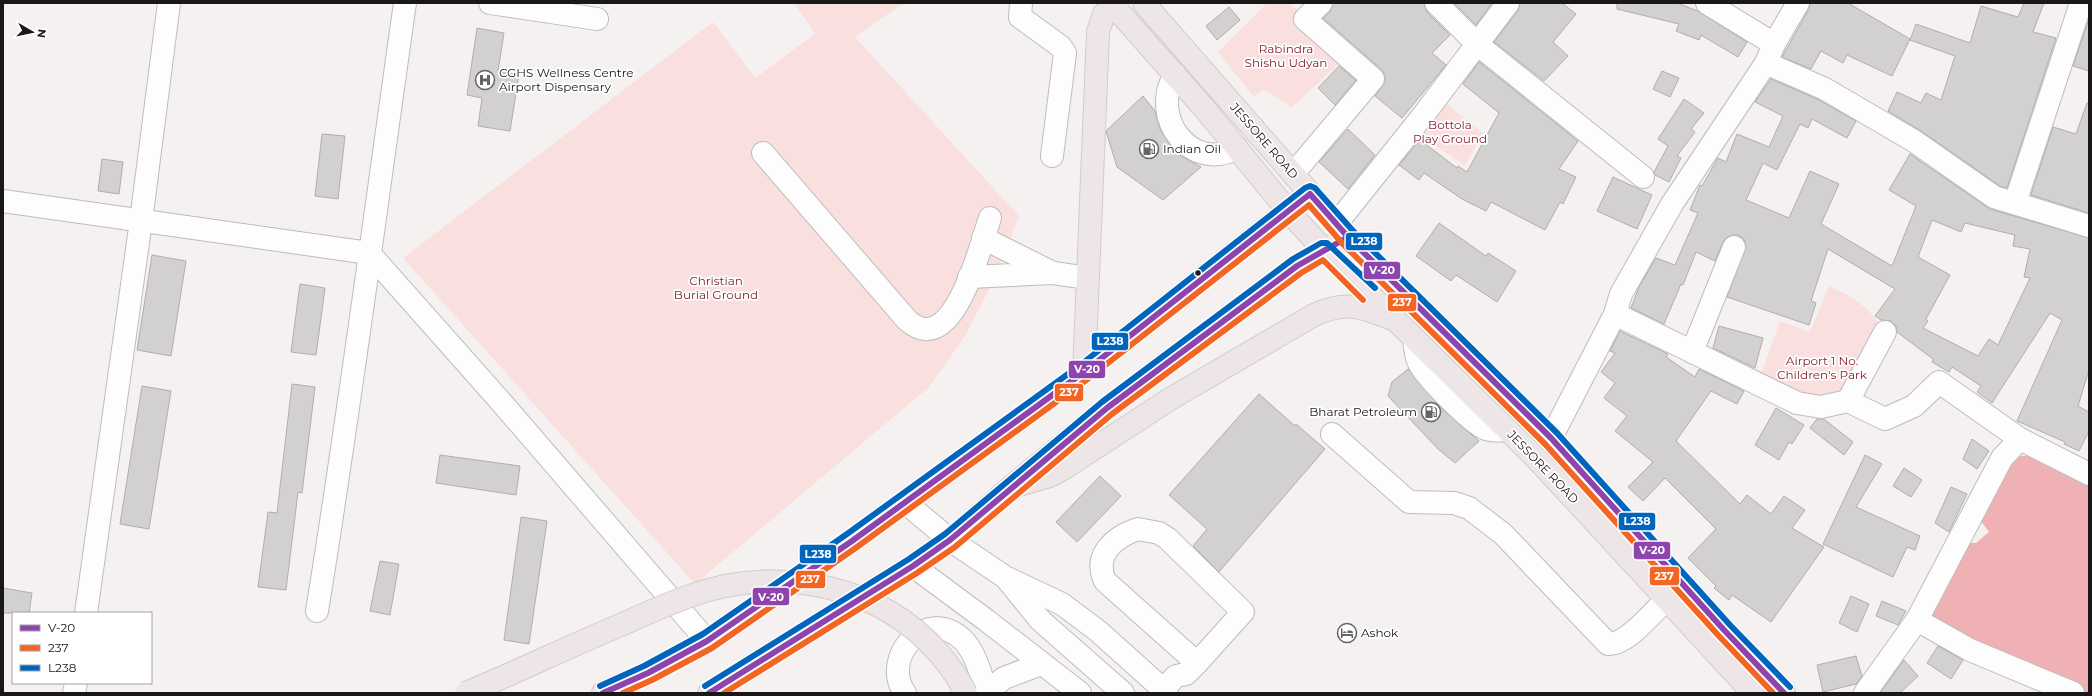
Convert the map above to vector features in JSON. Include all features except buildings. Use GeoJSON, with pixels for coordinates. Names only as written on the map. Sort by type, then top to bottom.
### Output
{"type":"FeatureCollection","features":[{"type":"Feature","properties":{"kind":"main road","name":"JESSORE ROAD"},"geometry":{"type":"LineString","coordinates":[[1144,3],[1342,230],[1551,438],[1724,630],[1784,693]]}},
{"type":"Feature","properties":{"kind":"main road","name":"JESSORE ROAD"},"geometry":{"type":"LineString","coordinates":[[1112,4],[1175,75],[1288,211],[1324,250],[1535,457],[1753,693]]}},
{"type":"Feature","properties":{"kind":"main road"},"geometry":{"type":"LineString","coordinates":[[1084,372],[1098,32],[1104,14],[1112,4]]}},
{"type":"Feature","properties":{"kind":"main road"},"geometry":{"type":"LineString","coordinates":[[603,693],[648,673],[707,641],[906,503],[1084,372],[1310,194]]}},
{"type":"Feature","properties":{"kind":"main road"},"geometry":{"type":"LineString","coordinates":[[709,693],[913,566],[950,540],[1010,487],[1107,408],[1297,266],[1324,250],[1342,230]]}},
{"type":"Feature","properties":{"kind":"main road"},"geometry":{"type":"LineString","coordinates":[[1010,487],[1031,482],[1066,467],[1170,399],[1314,314],[1332,307],[1354,307],[1397,321]]}},
{"type":"Feature","properties":{"kind":"main road"},"geometry":{"type":"LineString","coordinates":[[466,693],[691,595],[733,584],[765,581],[822,585],[854,594],[888,611],[916,629],[934,647],[957,676],[966,693]]}},
{"type":"Feature","properties":{"kind":"street"},"geometry":{"type":"LineString","coordinates":[[86,612],[141,221],[169,3]]}},
{"type":"Feature","properties":{"kind":"street"},"geometry":{"type":"LineString","coordinates":[[317,611],[344,445],[369,253],[405,3]]}},
{"type":"Feature","properties":{"kind":"street"},"geometry":{"type":"LineString","coordinates":[[490,3],[597,19]]}},
{"type":"Feature","properties":{"kind":"street"},"geometry":{"type":"LineString","coordinates":[[1021,3],[1020,17],[1060,46],[1065,53],[1052,156]]}},
{"type":"Feature","properties":{"kind":"street"},"geometry":{"type":"LineString","coordinates":[[1293,174],[1373,79],[1305,19],[1321,3]]}},
{"type":"Feature","properties":{"kind":"street"},"geometry":{"type":"LineString","coordinates":[[1436,3],[1477,44],[1643,177]]}},
{"type":"Feature","properties":{"kind":"street"},"geometry":{"type":"LineString","coordinates":[[1342,230],[1508,3]]}},
{"type":"Feature","properties":{"kind":"street"},"geometry":{"type":"LineString","coordinates":[[1707,3],[1770,54],[1825,89],[1914,141],[1994,197],[2089,226]]}},
{"type":"Feature","properties":{"kind":"street"},"geometry":{"type":"LineString","coordinates":[[1551,438],[1615,314],[1621,294],[1672,204],[1770,54],[1798,3]]}},
{"type":"Feature","properties":{"kind":"street"},"geometry":{"type":"LineString","coordinates":[[2015,203],[2080,3]]}},
{"type":"Feature","properties":{"kind":"street"},"geometry":{"type":"LineString","coordinates":[[1175,75],[1170,82],[1167,96],[1167,114],[1178,135],[1192,149],[1207,155],[1220,155],[1237,148]]}},
{"type":"Feature","properties":{"kind":"street"},"geometry":{"type":"LineString","coordinates":[[763,153],[915,326],[923,330],[936,327],[947,319],[955,310],[969,277],[986,228],[1053,273]]}},
{"type":"Feature","properties":{"kind":"street"},"geometry":{"type":"LineString","coordinates":[[3,201],[369,253],[502,403],[707,641]]}},
{"type":"Feature","properties":{"kind":"street"},"geometry":{"type":"LineString","coordinates":[[1692,352],[1734,248]]}},
{"type":"Feature","properties":{"kind":"street"},"geometry":{"type":"LineString","coordinates":[[969,277],[1053,273],[1088,278]]}},
{"type":"Feature","properties":{"kind":"street"},"geometry":{"type":"LineString","coordinates":[[1615,314],[1797,403],[1821,407],[1848,401],[1885,419],[1914,406],[1939,382],[2020,439],[2089,474]]}},
{"type":"Feature","properties":{"kind":"street"},"geometry":{"type":"LineString","coordinates":[[1848,401],[1885,332]]}},
{"type":"Feature","properties":{"kind":"street"},"geometry":{"type":"LineString","coordinates":[[1332,434],[1409,502],[1432,501],[1454,503],[1469,508],[1503,534],[1608,644],[1616,645],[1628,636],[1667,599]]}},
{"type":"Feature","properties":{"kind":"street"},"geometry":{"type":"LineString","coordinates":[[1865,693],[1872,687],[1917,620],[2002,458],[2020,439]]}},
{"type":"Feature","properties":{"kind":"street"},"geometry":{"type":"LineString","coordinates":[[906,503],[950,540],[1005,577],[1062,604],[1098,631],[1168,692],[1176,676],[1191,669],[1243,612],[1167,538],[1147,529],[1138,529],[1128,532],[1117,540],[1102,555],[1101,571],[1105,581],[1191,669]]}},
{"type":"Feature","properties":{"kind":"street"},"geometry":{"type":"LineString","coordinates":[[913,566],[986,620],[1080,693]]}},
{"type":"Feature","properties":{"kind":"street"},"geometry":{"type":"LineString","coordinates":[[1005,577],[1040,620],[1123,693]]}},
{"type":"Feature","properties":{"kind":"street"},"geometry":{"type":"LineString","coordinates":[[1917,620],[1970,650],[2074,693]]}},
{"type":"Feature","properties":{"kind":"street"},"geometry":{"type":"LineString","coordinates":[[905,693],[901,687],[899,672],[904,647],[913,636],[929,629],[940,628],[951,631],[964,641],[972,653],[987,693],[1004,678],[1041,664]]}},
{"type":"Feature","properties":{"kind":"green space","name":"Christian Burial Ground"},"geometry":{"type":"Polygon","coordinates":[[[794,3],[904,3],[855,37],[1019,216],[993,282],[964,338],[928,388],[695,584],[403,258],[713,22],[755,78],[815,34],[794,3]]]}},
{"type":"Feature","properties":{"kind":"green space","name":"Rabindra Shishu Udyan"},"geometry":{"type":"Polygon","coordinates":[[[1267,3],[1290,3],[1344,59],[1291,108],[1275,96],[1262,90],[1254,97],[1218,52],[1267,3]]]}},
{"type":"Feature","properties":{"kind":"green space","name":"Bottola Play Ground"},"geometry":{"type":"Polygon","coordinates":[[[1447,104],[1483,133],[1465,166],[1422,136],[1447,104]]]}},
{"type":"Feature","properties":{"kind":"green space","name":"Airport 1 No. Children's Park"},"geometry":{"type":"Polygon","coordinates":[[[1829,286],[1855,299],[1867,309],[1885,332],[1848,401],[1757,385],[1780,321],[1810,332],[1829,286]]]}},
{"type":"Feature","properties":{"kind":"shaded area"},"geometry":{"type":"Polygon","coordinates":[[[2041,454],[2089,479],[2089,693],[2072,693],[1930,616],[1964,543],[1976,543],[1989,532],[1977,516],[2015,457],[2041,454]]]}},
{"type":"Feature","properties":{"kind":"transit line","name":"L238"},"geometry":{"type":"LineString","coordinates":[[600,686],[644,666],[703,634],[847,534],[1079,366],[1305,188],[1310,186],[1315,188],[1354,232],[1557,433],[1730,625],[1790,687]]}},
{"type":"Feature","properties":{"kind":"transit line","name":"V-20"},"geometry":{"type":"LineString","coordinates":[[603,693],[648,673],[707,641],[852,541],[1084,372],[1310,194],[1348,237],[1551,438],[1724,630],[1784,693]]}},
{"type":"Feature","properties":{"kind":"transit line","name":"237"},"geometry":{"type":"LineString","coordinates":[[623,693],[652,680],[712,648],[857,547],[1089,378],[1309,205],[1342,243],[1545,444],[1718,635],[1773,693]]}},
{"type":"Feature","properties":{"kind":"transit line","name":"V-20"},"geometry":{"type":"LineString","coordinates":[[709,693],[913,566],[950,540],[1107,408],[1297,266],[1348,237]]}},
{"type":"Feature","properties":{"kind":"transit line","name":"L238"},"geometry":{"type":"LineString","coordinates":[[705,686],[909,559],[945,534],[1102,402],[1293,259],[1321,243],[1327,243],[1375,288]]}},
{"type":"Feature","properties":{"kind":"transit line","name":"237"},"geometry":{"type":"LineString","coordinates":[[724,693],[917,573],[955,547],[1112,414],[1301,273],[1323,260],[1363,300]]}},
{"type":"Feature","properties":{"kind":"place","name":"CGHS Wellness Centre Airport Dispensary"},"geometry":{"type":"Point","coordinates":[485,80]}},
{"type":"Feature","properties":{"kind":"place","name":"Indian Oil"},"geometry":{"type":"Point","coordinates":[1149,149]}},
{"type":"Feature","properties":{"kind":"place","name":"Bharat Petroleum"},"geometry":{"type":"Point","coordinates":[1431,412]}},
{"type":"Feature","properties":{"kind":"place","name":"Ashok"},"geometry":{"type":"Point","coordinates":[1347,633]}}]}
